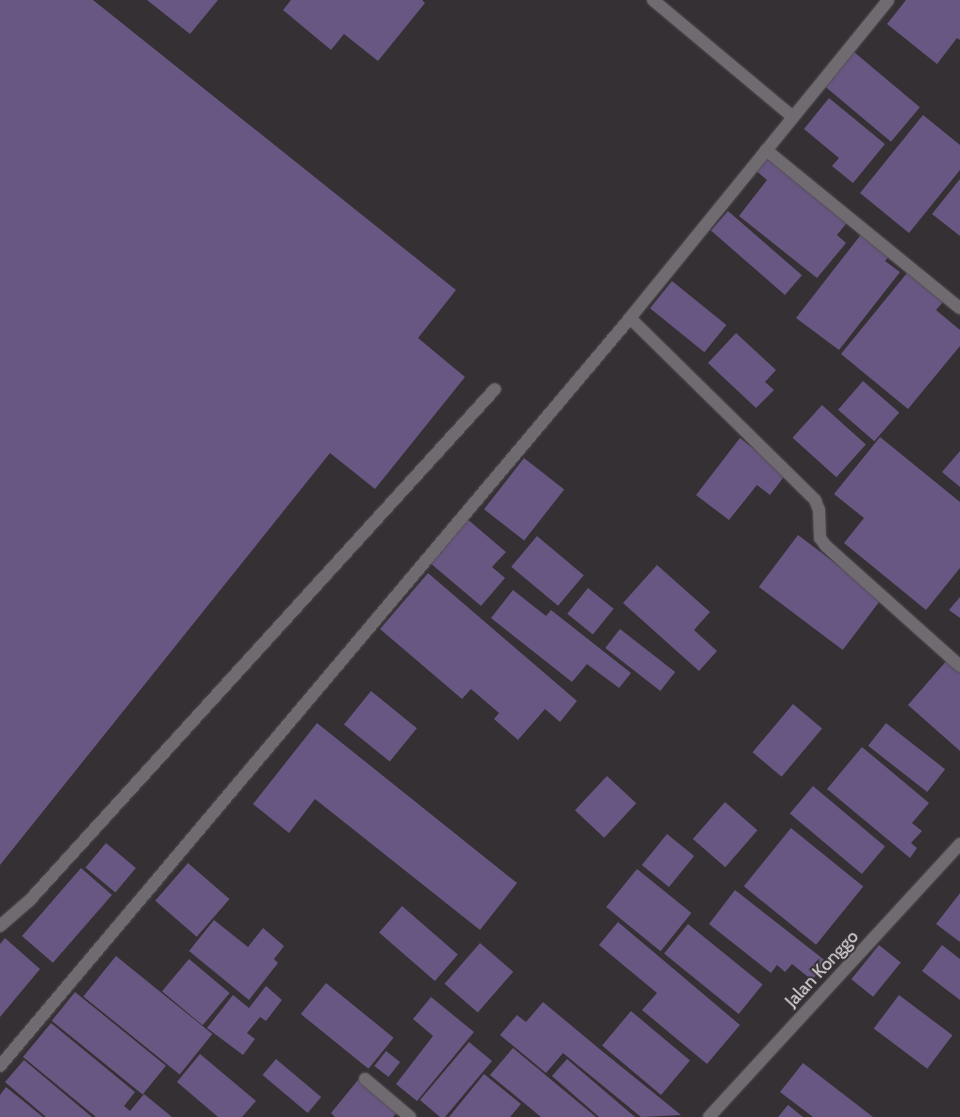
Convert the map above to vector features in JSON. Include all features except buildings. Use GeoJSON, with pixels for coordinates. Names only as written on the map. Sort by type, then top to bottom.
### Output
{"type":"FeatureCollection","features":[{"type":"Feature","properties":{"kind":"street"},"geometry":{"type":"LineString","coordinates":[[653,0],[793,117]]}},
{"type":"Feature","properties":{"kind":"street"},"geometry":{"type":"LineString","coordinates":[[0,1066],[630,318],[888,0]]}},
{"type":"Feature","properties":{"kind":"street"},"geometry":{"type":"LineString","coordinates":[[766,150],[960,308]]}},
{"type":"Feature","properties":{"kind":"street"},"geometry":{"type":"LineString","coordinates":[[630,318],[815,500],[820,538],[826,546],[960,666]]}},
{"type":"Feature","properties":{"kind":"street"},"geometry":{"type":"LineString","coordinates":[[0,926],[29,901],[495,388]]}},
{"type":"Feature","properties":{"kind":"street","name":"Jalan Konggo"},"geometry":{"type":"LineString","coordinates":[[709,1117],[960,844]]}},
{"type":"Feature","properties":{"kind":"street"},"geometry":{"type":"LineString","coordinates":[[365,1079],[410,1117]]}}]}
